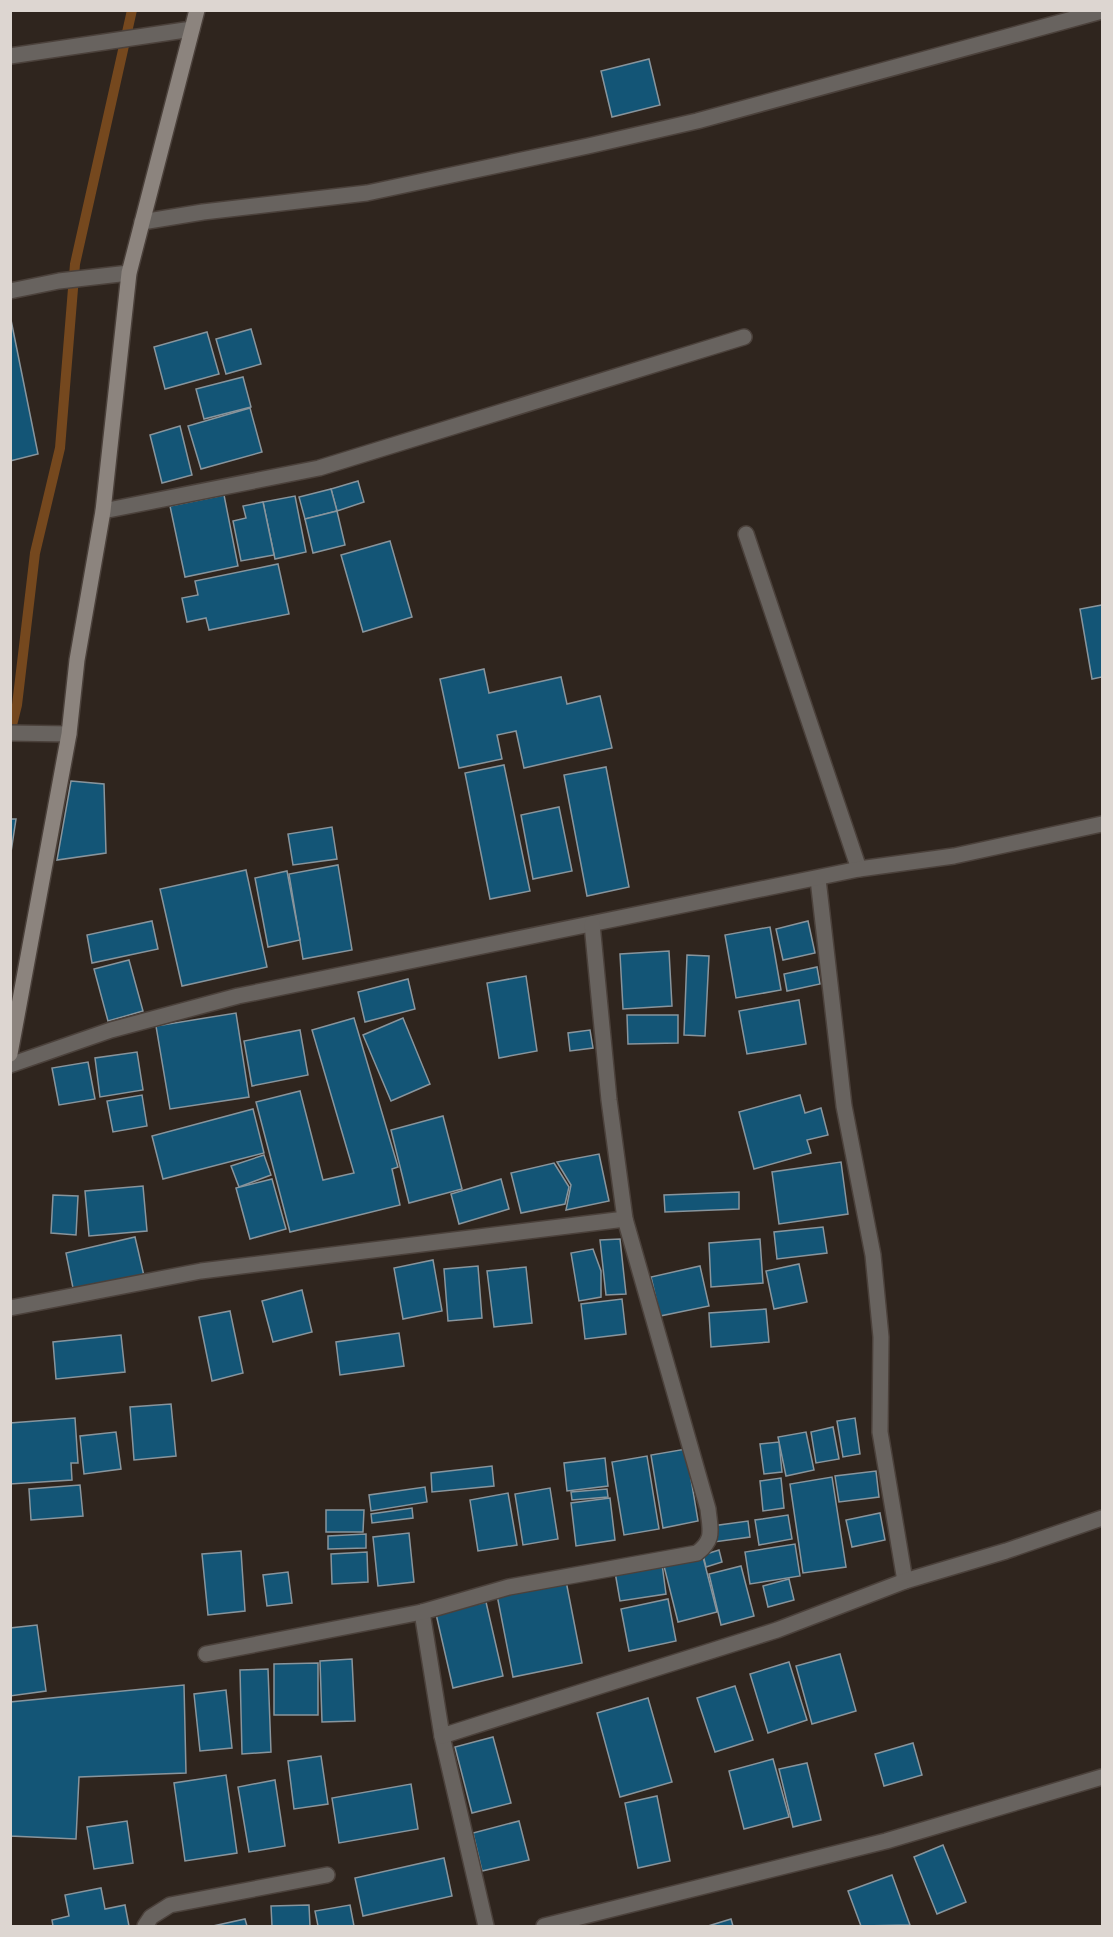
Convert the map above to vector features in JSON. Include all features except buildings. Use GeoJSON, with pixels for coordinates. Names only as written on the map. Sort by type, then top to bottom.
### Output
{"type":"FeatureCollection","features":[{"type":"Feature","properties":{"kind":"main road"},"geometry":{"type":"LineString","coordinates":[[10,1054],[69,734],[77,660],[103,510],[129,273],[197,10]]}},
{"type":"Feature","properties":{"kind":"street"},"geometry":{"type":"LineString","coordinates":[[142,222],[203,212],[367,193],[588,146],[697,121],[1102,11]]}},
{"type":"Feature","properties":{"kind":"street"},"geometry":{"type":"LineString","coordinates":[[10,56],[192,29]]}},
{"type":"Feature","properties":{"kind":"street"},"geometry":{"type":"LineString","coordinates":[[10,291],[59,281],[129,273]]}},
{"type":"Feature","properties":{"kind":"street"},"geometry":{"type":"LineString","coordinates":[[103,510],[319,468],[744,338]]}},
{"type":"Feature","properties":{"kind":"street"},"geometry":{"type":"LineString","coordinates":[[747,534],[859,869]]}},
{"type":"Feature","properties":{"kind":"street"},"geometry":{"type":"LineString","coordinates":[[10,733],[69,734]]}},
{"type":"Feature","properties":{"kind":"street"},"geometry":{"type":"LineString","coordinates":[[10,1065],[111,1030],[238,996],[859,869],[954,856],[1102,824]]}},
{"type":"Feature","properties":{"kind":"street"},"geometry":{"type":"LineString","coordinates":[[818,879],[844,1106],[873,1254],[881,1336],[880,1432],[905,1581]]}},
{"type":"Feature","properties":{"kind":"street"},"geometry":{"type":"LineString","coordinates":[[206,1654],[422,1612],[509,1587],[697,1553],[707,1545],[711,1536],[708,1509],[625,1219],[609,1100],[592,924]]}},
{"type":"Feature","properties":{"kind":"street"},"geometry":{"type":"LineString","coordinates":[[10,1308],[201,1270],[625,1219]]}},
{"type":"Feature","properties":{"kind":"street"},"geometry":{"type":"LineString","coordinates":[[442,1736],[777,1630],[905,1581],[1006,1551],[1102,1518]]}},
{"type":"Feature","properties":{"kind":"street"},"geometry":{"type":"LineString","coordinates":[[422,1612],[442,1736],[486,1926]]}},
{"type":"Feature","properties":{"kind":"street"},"geometry":{"type":"LineString","coordinates":[[544,1926],[886,1841],[1102,1777]]}},
{"type":"Feature","properties":{"kind":"street"},"geometry":{"type":"LineString","coordinates":[[145,1926],[151,1917],[170,1905],[327,1875]]}},
{"type":"Feature","properties":{"kind":"waterway"},"geometry":{"type":"LineString","coordinates":[[10,733],[17,705],[35,553],[60,448],[75,264],[132,10]]}}]}
